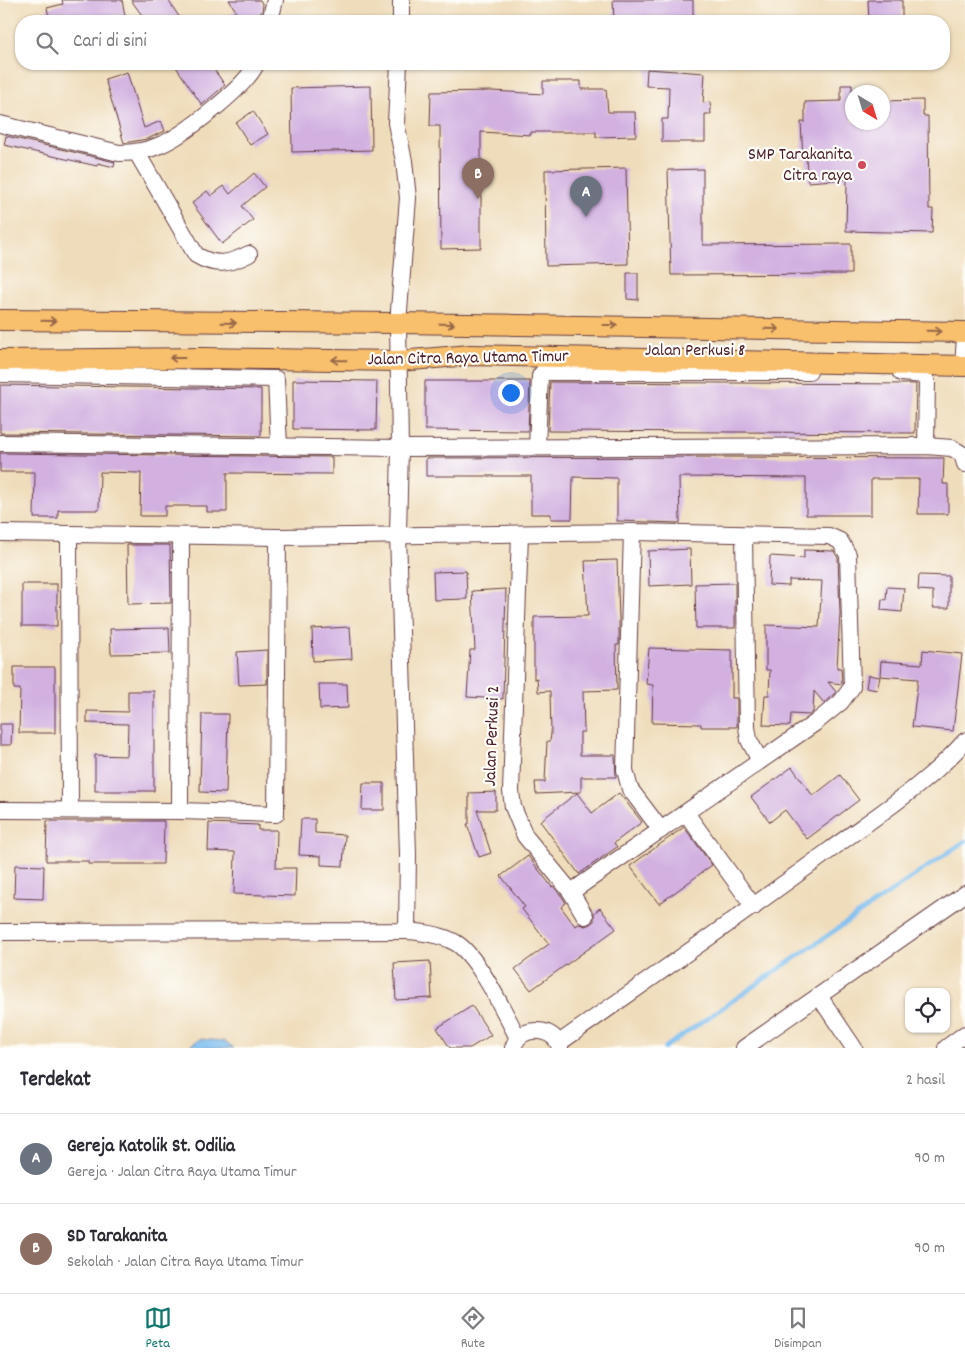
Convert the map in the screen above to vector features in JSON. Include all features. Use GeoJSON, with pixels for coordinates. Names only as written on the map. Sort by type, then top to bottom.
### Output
{"type":"FeatureCollection","features":[{"type":"Feature","properties":{"kind":"main road","name":"Jalan Citra Raya Utama Timur"},"geometry":{"type":"LineString","coordinates":[[0,320],[398,323],[965,332]]}},
{"type":"Feature","properties":{"kind":"main road"},"geometry":{"type":"LineString","coordinates":[[653,360],[654,327]]}},
{"type":"Feature","properties":{"kind":"main road","name":"Jalan Citra Raya Utama Timur"},"geometry":{"type":"LineString","coordinates":[[0,360],[204,358],[399,361],[471,355],[964,366]]}},
{"type":"Feature","properties":{"kind":"street"},"geometry":{"type":"LineString","coordinates":[[271,15],[275,0]]}},
{"type":"Feature","properties":{"kind":"street"},"geometry":{"type":"LineString","coordinates":[[401,0],[401,15]]}},
{"type":"Feature","properties":{"kind":"street"},"geometry":{"type":"LineString","coordinates":[[0,124],[119,154],[137,153],[162,145],[198,120],[240,87],[252,70]]}},
{"type":"Feature","properties":{"kind":"street"},"geometry":{"type":"LineString","coordinates":[[399,70],[396,123],[404,161],[408,198],[398,323],[400,448],[398,534],[408,854],[407,931]]}},
{"type":"Feature","properties":{"kind":"street"},"geometry":{"type":"LineString","coordinates":[[137,153],[196,255],[212,263],[221,264],[232,263],[249,254]]}},
{"type":"Feature","properties":{"kind":"street"},"geometry":{"type":"LineString","coordinates":[[964,366],[965,337]]}},
{"type":"Feature","properties":{"kind":"street","name":"Jalan Perkusi 8"},"geometry":{"type":"LineString","coordinates":[[537,448],[540,376],[543,372],[901,373],[923,375],[927,382],[926,446]]}},
{"type":"Feature","properties":{"kind":"street"},"geometry":{"type":"LineString","coordinates":[[0,374],[276,379],[279,447]]}},
{"type":"Feature","properties":{"kind":"street"},"geometry":{"type":"LineString","coordinates":[[0,443],[400,448],[926,446],[952,448],[962,454],[965,464]]}},
{"type":"Feature","properties":{"kind":"street"},"geometry":{"type":"LineString","coordinates":[[632,532],[625,770],[630,789],[661,830]]}},
{"type":"Feature","properties":{"kind":"street"},"geometry":{"type":"LineString","coordinates":[[0,533],[278,537],[632,532],[744,536],[829,536],[840,541],[848,556],[852,687],[841,702],[815,723],[686,814],[571,892]]}},
{"type":"Feature","properties":{"kind":"street","name":"Jalan Perkusi 2"},"geometry":{"type":"LineString","coordinates":[[520,534],[512,799],[525,836],[571,892],[585,916]]}},
{"type":"Feature","properties":{"kind":"street"},"geometry":{"type":"LineString","coordinates":[[69,535],[70,809]]}},
{"type":"Feature","properties":{"kind":"street"},"geometry":{"type":"LineString","coordinates":[[180,811],[181,536]]}},
{"type":"Feature","properties":{"kind":"street"},"geometry":{"type":"LineString","coordinates":[[744,536],[747,727],[749,740],[760,761]]}},
{"type":"Feature","properties":{"kind":"street"},"geometry":{"type":"LineString","coordinates":[[0,810],[70,809],[276,814],[278,537]]}},
{"type":"Feature","properties":{"kind":"street"},"geometry":{"type":"LineString","coordinates":[[0,932],[424,932],[442,937],[460,947],[484,978],[515,1043],[532,1030],[547,1032],[559,1046],[754,907],[897,801],[948,760],[965,741]]}},
{"type":"Feature","properties":{"kind":"street"},"geometry":{"type":"LineString","coordinates":[[686,814],[754,907]]}},
{"type":"Feature","properties":{"kind":"street"},"geometry":{"type":"LineString","coordinates":[[744,1048],[965,894]]}},
{"type":"Feature","properties":{"kind":"street"},"geometry":{"type":"LineString","coordinates":[[819,996],[854,1048]]}},
{"type":"Feature","properties":{"kind":"street"},"geometry":{"type":"LineString","coordinates":[[946,1048],[965,1034]]}},
{"type":"Feature","properties":{"kind":"water"},"geometry":{"type":"Polygon","coordinates":[[[200,1039],[224,1041],[234,1048],[186,1048],[200,1039]]]}},
{"type":"Feature","properties":{"kind":"building"},"geometry":{"type":"Polygon","coordinates":[[[62,0],[122,0],[125,15],[49,15],[47,8],[63,4],[62,0]]]}},
{"type":"Feature","properties":{"kind":"building"},"geometry":{"type":"Polygon","coordinates":[[[131,0],[168,0],[178,15],[142,15],[131,0]]]}},
{"type":"Feature","properties":{"kind":"building"},"geometry":{"type":"Polygon","coordinates":[[[229,0],[260,0],[263,5],[262,12],[257,15],[230,15],[236,11],[229,0]]]}},
{"type":"Feature","properties":{"kind":"building"},"geometry":{"type":"Polygon","coordinates":[[[613,0],[693,0],[693,15],[614,15],[613,0]]]}},
{"type":"Feature","properties":{"kind":"building"},"geometry":{"type":"Polygon","coordinates":[[[868,0],[902,0],[902,15],[869,15],[868,0]]]}},
{"type":"Feature","properties":{"kind":"building"},"geometry":{"type":"Polygon","coordinates":[[[178,70],[214,70],[225,85],[202,105],[178,70]]]}},
{"type":"Feature","properties":{"kind":"building"},"geometry":{"type":"Polygon","coordinates":[[[647,70],[705,73],[703,103],[710,102],[711,114],[705,114],[705,142],[662,142],[662,119],[668,119],[669,87],[646,86],[647,70]]]}},
{"type":"Feature","properties":{"kind":"building"},"geometry":{"type":"Polygon","coordinates":[[[127,72],[144,128],[161,121],[165,131],[147,139],[124,143],[105,79],[127,72]]]}},
{"type":"Feature","properties":{"kind":"building"},"geometry":{"type":"Polygon","coordinates":[[[543,81],[581,81],[581,89],[606,89],[608,112],[635,112],[636,136],[596,137],[596,132],[531,132],[531,135],[481,132],[481,248],[441,249],[440,126],[430,126],[431,92],[492,91],[543,94],[543,81]]]}},
{"type":"Feature","properties":{"kind":"building"},"geometry":{"type":"Polygon","coordinates":[[[841,85],[845,85],[845,130],[890,130],[890,101],[923,100],[923,116],[928,116],[929,209],[933,209],[932,233],[846,231],[847,179],[808,182],[806,158],[803,159],[801,122],[805,122],[805,102],[841,101],[841,85]]]}},
{"type":"Feature","properties":{"kind":"building"},"geometry":{"type":"Polygon","coordinates":[[[371,86],[372,150],[292,152],[291,88],[371,86]]]}},
{"type":"Feature","properties":{"kind":"building"},"geometry":{"type":"Polygon","coordinates":[[[253,111],[268,134],[250,145],[236,123],[253,111]]]}},
{"type":"Feature","properties":{"kind":"building"},"geometry":{"type":"Polygon","coordinates":[[[6,136],[115,162],[114,167],[98,163],[97,166],[4,145],[6,136]]]}},
{"type":"Feature","properties":{"kind":"building"},"geometry":{"type":"Polygon","coordinates":[[[626,168],[628,264],[546,266],[545,170],[626,168]]]}},
{"type":"Feature","properties":{"kind":"building"},"geometry":{"type":"Polygon","coordinates":[[[703,169],[703,245],[851,244],[851,274],[671,275],[668,170],[703,169]]]}},
{"type":"Feature","properties":{"kind":"building"},"geometry":{"type":"Polygon","coordinates":[[[254,173],[265,187],[242,206],[253,220],[222,244],[192,203],[207,191],[211,196],[224,186],[230,194],[254,173]]]}},
{"type":"Feature","properties":{"kind":"building"},"geometry":{"type":"Polygon","coordinates":[[[627,273],[638,273],[638,300],[627,299],[627,273]]]}},
{"type":"Feature","properties":{"kind":"building"},"geometry":{"type":"Polygon","coordinates":[[[293,380],[377,381],[376,430],[293,429],[293,380]]]}},
{"type":"Feature","properties":{"kind":"building"},"geometry":{"type":"Polygon","coordinates":[[[425,381],[530,381],[528,431],[425,430],[425,381]]]}},
{"type":"Feature","properties":{"kind":"building"},"geometry":{"type":"Polygon","coordinates":[[[550,382],[916,384],[915,433],[548,431],[550,382]]]}},
{"type":"Feature","properties":{"kind":"building"},"geometry":{"type":"Polygon","coordinates":[[[0,385],[261,389],[261,436],[0,433],[0,385]]]}},
{"type":"Feature","properties":{"kind":"building"},"geometry":{"type":"Polygon","coordinates":[[[0,453],[332,457],[332,474],[227,473],[227,512],[207,512],[207,506],[165,506],[165,516],[140,516],[141,473],[100,472],[99,510],[58,510],[58,518],[34,518],[35,472],[0,472],[0,453]]]}},
{"type":"Feature","properties":{"kind":"building"},"geometry":{"type":"Polygon","coordinates":[[[426,458],[944,458],[943,484],[948,484],[948,514],[918,514],[919,479],[871,479],[871,515],[806,515],[806,478],[679,477],[680,523],[617,521],[617,478],[573,477],[572,519],[551,519],[551,514],[531,514],[531,476],[426,476],[426,458]]]}},
{"type":"Feature","properties":{"kind":"building"},"geometry":{"type":"Polygon","coordinates":[[[127,545],[170,545],[171,603],[128,604],[127,545]]]}},
{"type":"Feature","properties":{"kind":"building"},"geometry":{"type":"Polygon","coordinates":[[[690,549],[691,584],[649,586],[648,551],[690,549]]]}},
{"type":"Feature","properties":{"kind":"building"},"geometry":{"type":"Polygon","coordinates":[[[804,550],[834,551],[838,558],[840,613],[837,668],[841,668],[842,684],[828,682],[836,692],[824,703],[814,691],[813,712],[809,715],[791,714],[790,726],[763,725],[765,695],[769,695],[770,670],[766,670],[766,625],[819,627],[822,581],[789,580],[789,586],[769,585],[770,556],[804,558],[804,550]]]}},
{"type":"Feature","properties":{"kind":"building"},"geometry":{"type":"Polygon","coordinates":[[[617,560],[619,645],[616,645],[617,690],[583,691],[584,732],[580,732],[580,755],[615,755],[616,777],[581,777],[581,792],[536,794],[535,782],[545,782],[547,741],[550,741],[551,734],[550,691],[538,692],[537,678],[534,679],[534,617],[588,616],[585,561],[617,560]]]}},
{"type":"Feature","properties":{"kind":"building"},"geometry":{"type":"Polygon","coordinates":[[[466,571],[467,599],[434,600],[433,572],[466,571]]]}},
{"type":"Feature","properties":{"kind":"building"},"geometry":{"type":"Polygon","coordinates":[[[919,575],[949,576],[949,608],[933,608],[933,591],[918,590],[919,575]]]}},
{"type":"Feature","properties":{"kind":"building"},"geometry":{"type":"Polygon","coordinates":[[[735,583],[735,628],[696,628],[695,584],[735,583]]]}},
{"type":"Feature","properties":{"kind":"building"},"geometry":{"type":"Polygon","coordinates":[[[22,584],[57,584],[57,626],[22,626],[22,584]]]}},
{"type":"Feature","properties":{"kind":"building"},"geometry":{"type":"Polygon","coordinates":[[[887,587],[904,588],[902,612],[881,610],[882,599],[886,600],[887,587]]]}},
{"type":"Feature","properties":{"kind":"building"},"geometry":{"type":"Polygon","coordinates":[[[506,589],[503,699],[467,697],[470,650],[475,650],[472,591],[506,589]]]}},
{"type":"Feature","properties":{"kind":"building"},"geometry":{"type":"Polygon","coordinates":[[[350,627],[352,659],[313,661],[312,629],[350,627]]]}},
{"type":"Feature","properties":{"kind":"building"},"geometry":{"type":"Polygon","coordinates":[[[169,628],[170,653],[111,654],[110,629],[169,628]]]}},
{"type":"Feature","properties":{"kind":"building"},"geometry":{"type":"Polygon","coordinates":[[[649,648],[732,650],[732,698],[737,698],[737,727],[701,727],[701,724],[652,723],[653,685],[646,684],[649,648]]]}},
{"type":"Feature","properties":{"kind":"building"},"geometry":{"type":"Polygon","coordinates":[[[267,650],[267,684],[239,685],[237,652],[267,650]]]}},
{"type":"Feature","properties":{"kind":"building"},"geometry":{"type":"Polygon","coordinates":[[[923,650],[962,654],[953,731],[912,727],[918,679],[880,676],[881,661],[922,664],[923,650]]]}},
{"type":"Feature","properties":{"kind":"building"},"geometry":{"type":"Polygon","coordinates":[[[14,667],[55,667],[55,733],[19,733],[20,689],[14,689],[14,667]]]}},
{"type":"Feature","properties":{"kind":"building"},"geometry":{"type":"Polygon","coordinates":[[[868,675],[880,677],[877,690],[866,688],[868,675]]]}},
{"type":"Feature","properties":{"kind":"building"},"geometry":{"type":"Polygon","coordinates":[[[319,684],[347,684],[348,708],[320,709],[319,684]]]}},
{"type":"Feature","properties":{"kind":"building"},"geometry":{"type":"Polygon","coordinates":[[[128,691],[154,691],[154,791],[95,791],[95,755],[127,756],[128,724],[87,723],[87,711],[128,712],[128,691]]]}},
{"type":"Feature","properties":{"kind":"building"},"geometry":{"type":"Polygon","coordinates":[[[202,714],[228,714],[226,793],[200,792],[202,714]]]}},
{"type":"Feature","properties":{"kind":"building"},"geometry":{"type":"Polygon","coordinates":[[[0,724],[12,724],[11,745],[0,745],[0,724]]]}},
{"type":"Feature","properties":{"kind":"building"},"geometry":{"type":"Polygon","coordinates":[[[792,767],[813,796],[840,775],[859,800],[807,839],[785,810],[770,822],[751,797],[792,767]]]}},
{"type":"Feature","properties":{"kind":"building"},"geometry":{"type":"Polygon","coordinates":[[[363,783],[384,783],[384,810],[362,810],[363,783]]]}},
{"type":"Feature","properties":{"kind":"building"},"geometry":{"type":"Polygon","coordinates":[[[496,792],[496,810],[477,810],[491,853],[479,857],[467,824],[469,824],[469,793],[496,792]]]}},
{"type":"Feature","properties":{"kind":"building"},"geometry":{"type":"Polygon","coordinates":[[[577,793],[592,813],[619,793],[642,822],[614,843],[617,847],[579,874],[540,821],[577,793]]]}},
{"type":"Feature","properties":{"kind":"building"},"geometry":{"type":"Polygon","coordinates":[[[301,819],[315,819],[315,833],[345,835],[343,866],[321,865],[321,856],[299,855],[301,819]]]}},
{"type":"Feature","properties":{"kind":"building"},"geometry":{"type":"Polygon","coordinates":[[[47,821],[164,821],[163,864],[88,864],[88,861],[46,861],[47,821]]]}},
{"type":"Feature","properties":{"kind":"building"},"geometry":{"type":"Polygon","coordinates":[[[209,823],[258,825],[258,830],[277,830],[276,868],[296,868],[295,896],[234,894],[235,852],[208,851],[209,823]]]}},
{"type":"Feature","properties":{"kind":"building"},"geometry":{"type":"Polygon","coordinates":[[[684,827],[712,865],[659,904],[630,866],[684,827]]]}},
{"type":"Feature","properties":{"kind":"building"},"geometry":{"type":"Polygon","coordinates":[[[528,856],[563,898],[566,903],[561,907],[575,926],[590,924],[594,921],[594,913],[600,908],[616,929],[531,990],[515,969],[549,944],[522,909],[525,907],[501,876],[528,856]]]}},
{"type":"Feature","properties":{"kind":"building"},"geometry":{"type":"Polygon","coordinates":[[[15,865],[44,866],[43,899],[14,898],[15,865]]]}},
{"type":"Feature","properties":{"kind":"building"},"geometry":{"type":"Polygon","coordinates":[[[430,961],[432,998],[396,1000],[394,963],[430,961]]]}},
{"type":"Feature","properties":{"kind":"building"},"geometry":{"type":"Polygon","coordinates":[[[472,1006],[491,1035],[470,1048],[450,1048],[437,1028],[472,1006]]]}},
{"type":"Feature","properties":{"kind":"waterway"},"geometry":{"type":"LineString","coordinates":[[664,1048],[965,841]]}},
{"type":"Feature","properties":{"kind":"place","name":"SMP Tarakanita Citra raya"},"geometry":{"type":"Point","coordinates":[862,165]}},
{"type":"Feature","properties":{"kind":"place","name":"SD Tarakanita"},"geometry":{"type":"Point","coordinates":[478,199]}},
{"type":"Feature","properties":{"kind":"place","name":"Gereja Katolik St. Odilia"},"geometry":{"type":"Point","coordinates":[586,217]}}]}
